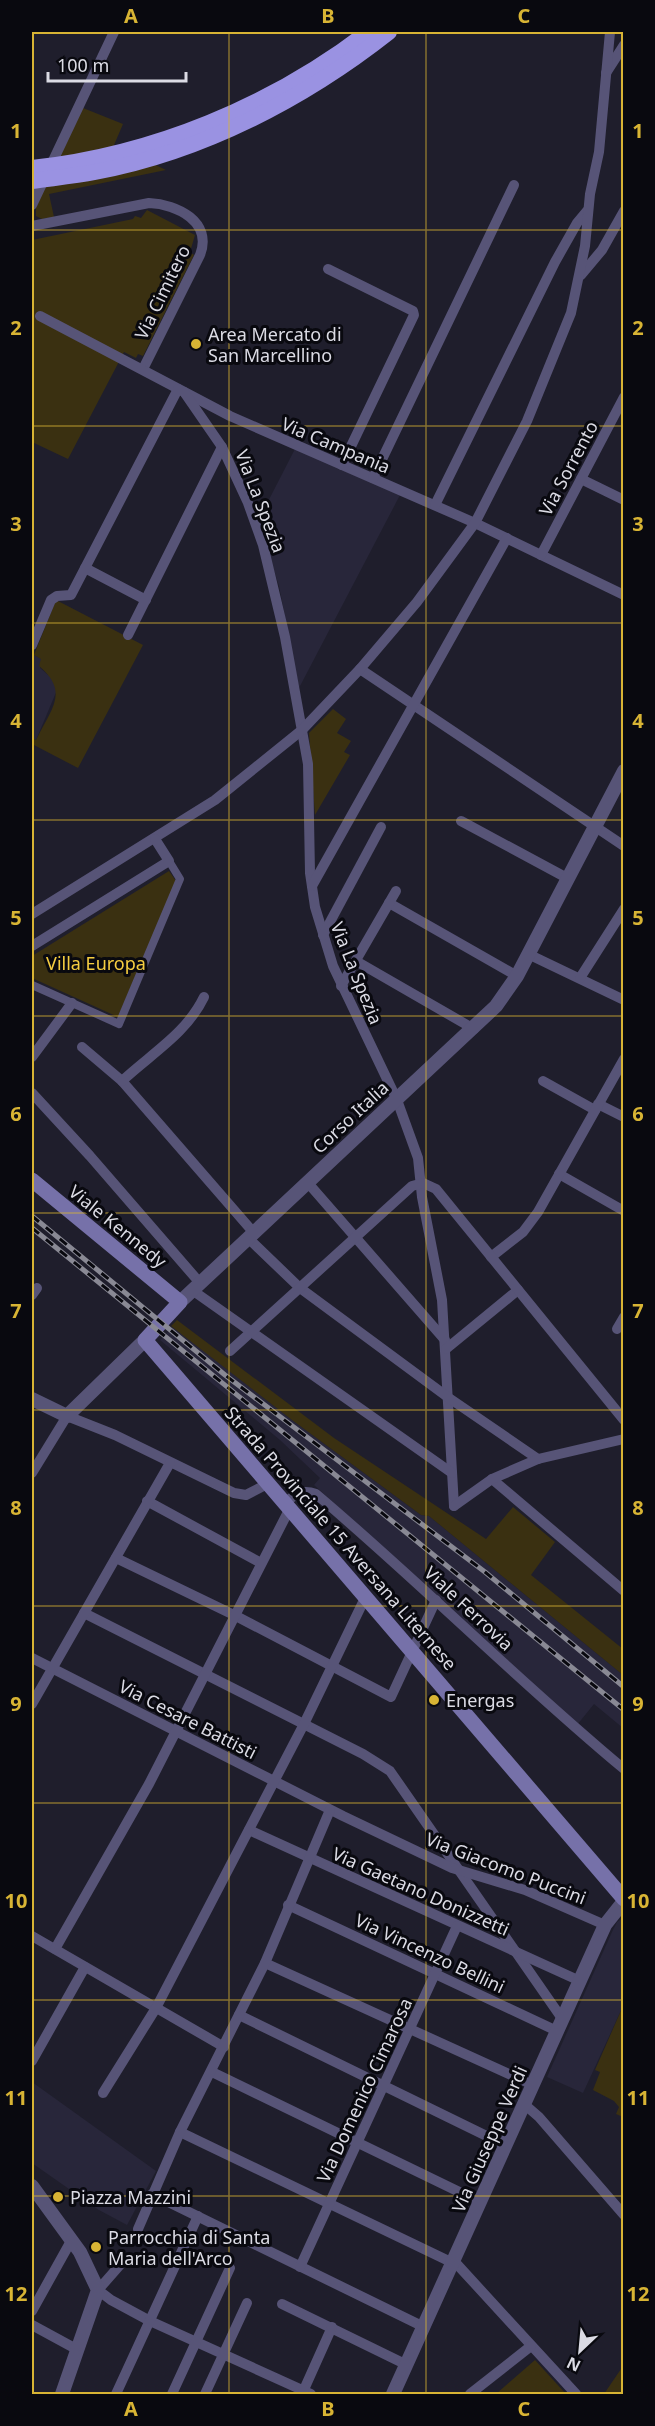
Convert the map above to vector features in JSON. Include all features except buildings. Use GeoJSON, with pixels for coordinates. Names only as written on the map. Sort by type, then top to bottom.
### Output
{"type":"FeatureCollection","features":[{"type":"Feature","properties":{"kind":"highway"},"geometry":{"type":"LineString","coordinates":[[32,168],[115,154],[214,121],[306,75],[368,32]]}},
{"type":"Feature","properties":{"kind":"highway"},"geometry":{"type":"LineString","coordinates":[[32,181],[96,172],[146,159],[201,140],[255,117],[299,94],[353,59],[389,32]]}},
{"type":"Feature","properties":{"kind":"main road","name":"Viale Kennedy"},"geometry":{"type":"LineString","coordinates":[[32,1180],[180,1302]]}},
{"type":"Feature","properties":{"kind":"main road","name":"Corso Italia"},"geometry":{"type":"LineString","coordinates":[[145,1340],[180,1302]]}},
{"type":"Feature","properties":{"kind":"main road","name":"Strada Provinciale 15 Aversana Liternese"},"geometry":{"type":"LineString","coordinates":[[145,1340],[624,1900]]}},
{"type":"Feature","properties":{"kind":"street"},"geometry":{"type":"LineString","coordinates":[[32,205],[114,32]]}},
{"type":"Feature","properties":{"kind":"street"},"geometry":{"type":"LineString","coordinates":[[32,914],[215,800],[302,730],[360,669],[417,602],[475,523],[527,422],[571,313],[585,246],[588,211],[599,152],[610,32]]}},
{"type":"Feature","properties":{"kind":"street"},"geometry":{"type":"LineString","coordinates":[[606,73],[624,45]]}},
{"type":"Feature","properties":{"kind":"street"},"geometry":{"type":"LineString","coordinates":[[373,478],[514,185]]}},
{"type":"Feature","properties":{"kind":"street","name":"Via Cimitero"},"geometry":{"type":"LineString","coordinates":[[32,226],[149,203],[162,203],[178,210],[198,224],[204,239],[201,255],[143,369]]}},
{"type":"Feature","properties":{"kind":"street"},"geometry":{"type":"LineString","coordinates":[[435,505],[555,262],[577,223],[588,211]]}},
{"type":"Feature","properties":{"kind":"street"},"geometry":{"type":"LineString","coordinates":[[578,277],[602,250],[624,211]]}},
{"type":"Feature","properties":{"kind":"street"},"geometry":{"type":"LineString","coordinates":[[328,269],[413,310],[414,315],[342,465]]}},
{"type":"Feature","properties":{"kind":"street","name":"Via Campania"},"geometry":{"type":"LineString","coordinates":[[40,316],[209,405],[475,523],[624,595]]}},
{"type":"Feature","properties":{"kind":"street"},"geometry":{"type":"LineString","coordinates":[[32,645],[51,600],[57,596],[71,595],[181,390]]}},
{"type":"Feature","properties":{"kind":"street","name":"Via La Spezia"},"geometry":{"type":"LineString","coordinates":[[181,390],[222,447],[248,504],[263,545],[283,627],[308,764],[312,886],[323,935],[341,986],[397,1100],[418,1158],[423,1183],[422,1197],[442,1300],[454,1506],[492,1479]]}},
{"type":"Feature","properties":{"kind":"street","name":"Via Sorrento"},"geometry":{"type":"LineString","coordinates":[[541,555],[622,401]]}},
{"type":"Feature","properties":{"kind":"street"},"geometry":{"type":"LineString","coordinates":[[204,421],[209,405]]}},
{"type":"Feature","properties":{"kind":"street"},"geometry":{"type":"LineString","coordinates":[[128,635],[222,447]]}},
{"type":"Feature","properties":{"kind":"street"},"geometry":{"type":"LineString","coordinates":[[581,478],[624,500]]}},
{"type":"Feature","properties":{"kind":"street"},"geometry":{"type":"LineString","coordinates":[[312,886],[507,538]]}},
{"type":"Feature","properties":{"kind":"street"},"geometry":{"type":"LineString","coordinates":[[86,568],[146,600]]}},
{"type":"Feature","properties":{"kind":"street"},"geometry":{"type":"LineString","coordinates":[[360,669],[624,846]]}},
{"type":"Feature","properties":{"kind":"street","name":"Corso Italia"},"geometry":{"type":"LineString","coordinates":[[180,1302],[496,1006],[517,976],[624,771]]}},
{"type":"Feature","properties":{"kind":"street"},"geometry":{"type":"LineString","coordinates":[[461,821],[567,878]]}},
{"type":"Feature","properties":{"kind":"street"},"geometry":{"type":"LineString","coordinates":[[323,935],[381,827]]}},
{"type":"Feature","properties":{"kind":"street"},"geometry":{"type":"LineString","coordinates":[[32,985],[119,1024],[180,879],[155,839]]}},
{"type":"Feature","properties":{"kind":"street"},"geometry":{"type":"LineString","coordinates":[[32,946],[169,861]]}},
{"type":"Feature","properties":{"kind":"street"},"geometry":{"type":"LineString","coordinates":[[341,986],[396,891]]}},
{"type":"Feature","properties":{"kind":"street"},"geometry":{"type":"LineString","coordinates":[[389,903],[517,976]]}},
{"type":"Feature","properties":{"kind":"street"},"geometry":{"type":"LineString","coordinates":[[580,978],[624,909]]}},
{"type":"Feature","properties":{"kind":"street"},"geometry":{"type":"LineString","coordinates":[[528,954],[624,1000]]}},
{"type":"Feature","properties":{"kind":"street"},"geometry":{"type":"LineString","coordinates":[[356,962],[474,1029]]}},
{"type":"Feature","properties":{"kind":"street"},"geometry":{"type":"LineString","coordinates":[[122,1081],[180,1033],[195,1016],[204,997]]}},
{"type":"Feature","properties":{"kind":"street"},"geometry":{"type":"LineString","coordinates":[[32,1057],[72,1003]]}},
{"type":"Feature","properties":{"kind":"street"},"geometry":{"type":"LineString","coordinates":[[82,1047],[122,1081],[251,1235],[300,1288],[449,1398],[537,1459]]}},
{"type":"Feature","properties":{"kind":"street"},"geometry":{"type":"LineString","coordinates":[[491,1257],[523,1232],[538,1212],[624,1059]]}},
{"type":"Feature","properties":{"kind":"street"},"geometry":{"type":"LineString","coordinates":[[543,1081],[597,1107],[624,1117]]}},
{"type":"Feature","properties":{"kind":"street"},"geometry":{"type":"LineString","coordinates":[[32,1092],[90,1156],[196,1287],[251,1332],[452,1473]]}},
{"type":"Feature","properties":{"kind":"street"},"geometry":{"type":"LineString","coordinates":[[559,1174],[624,1210]]}},
{"type":"Feature","properties":{"kind":"street"},"geometry":{"type":"LineString","coordinates":[[308,1183],[446,1345],[518,1290]]}},
{"type":"Feature","properties":{"kind":"street"},"geometry":{"type":"LineString","coordinates":[[230,1351],[412,1186],[423,1183],[436,1189],[624,1420]]}},
{"type":"Feature","properties":{"kind":"street"},"geometry":{"type":"LineString","coordinates":[[617,1329],[624,1317]]}},
{"type":"Feature","properties":{"kind":"street","name":"Corso Italia"},"geometry":{"type":"LineString","coordinates":[[67,1416],[145,1340]]}},
{"type":"Feature","properties":{"kind":"street"},"geometry":{"type":"LineString","coordinates":[[32,1398],[67,1416],[115,1435],[240,1496],[269,1483]]}},
{"type":"Feature","properties":{"kind":"street"},"geometry":{"type":"LineString","coordinates":[[32,1473],[67,1416]]}},
{"type":"Feature","properties":{"kind":"street"},"geometry":{"type":"LineString","coordinates":[[624,1439],[537,1459],[492,1479],[624,1591]]}},
{"type":"Feature","properties":{"kind":"street"},"geometry":{"type":"LineString","coordinates":[[32,1704],[170,1463]]}},
{"type":"Feature","properties":{"kind":"street","name":"Viale Ferrovia"},"geometry":{"type":"LineString","coordinates":[[288,1505],[298,1493],[308,1491],[316,1494],[436,1600],[562,1717],[624,1769]]}},
{"type":"Feature","properties":{"kind":"street"},"geometry":{"type":"LineString","coordinates":[[147,1501],[261,1563]]}},
{"type":"Feature","properties":{"kind":"street"},"geometry":{"type":"LineString","coordinates":[[55,1949],[136,1809],[288,1505]]}},
{"type":"Feature","properties":{"kind":"street"},"geometry":{"type":"LineString","coordinates":[[116,1558],[234,1615],[391,1697],[436,1600]]}},
{"type":"Feature","properties":{"kind":"street"},"geometry":{"type":"LineString","coordinates":[[103,2093],[156,2008],[304,1724],[366,1596]]}},
{"type":"Feature","properties":{"kind":"street"},"geometry":{"type":"LineString","coordinates":[[84,1612],[304,1724],[390,1771],[516,1952],[560,2025]]}},
{"type":"Feature","properties":{"kind":"street","name":"Via Cesare Battisti"},"geometry":{"type":"LineString","coordinates":[[32,1658],[330,1810]]}},
{"type":"Feature","properties":{"kind":"street"},"geometry":{"type":"LineString","coordinates":[[138,2229],[180,2132],[225,2047],[265,1963],[307,1858],[330,1810]]}},
{"type":"Feature","properties":{"kind":"street","name":"Via Giacomo Puccini"},"geometry":{"type":"LineString","coordinates":[[330,1810],[461,1871],[525,1890],[605,1925]]}},
{"type":"Feature","properties":{"kind":"street","name":"Via Gaetano Donizzetti"},"geometry":{"type":"LineString","coordinates":[[249,1830],[580,1981]]}},
{"type":"Feature","properties":{"kind":"street","name":"Via Giuseppe Verdi"},"geometry":{"type":"LineString","coordinates":[[393,2394],[605,1925],[624,1900]]}},
{"type":"Feature","properties":{"kind":"street","name":"Via Vincenzo Bellini"},"geometry":{"type":"LineString","coordinates":[[288,1905],[435,1973],[560,2025]]}},
{"type":"Feature","properties":{"kind":"street","name":"Via Domenico Cimarosa"},"geometry":{"type":"LineString","coordinates":[[300,2267],[457,1926]]}},
{"type":"Feature","properties":{"kind":"street"},"geometry":{"type":"LineString","coordinates":[[32,1936],[225,2047]]}},
{"type":"Feature","properties":{"kind":"street"},"geometry":{"type":"LineString","coordinates":[[265,1963],[533,2085]]}},
{"type":"Feature","properties":{"kind":"street"},"geometry":{"type":"LineString","coordinates":[[32,2061],[35,2046],[85,1967]]}},
{"type":"Feature","properties":{"kind":"street"},"geometry":{"type":"LineString","coordinates":[[239,2015],[506,2145]]}},
{"type":"Feature","properties":{"kind":"street"},"geometry":{"type":"LineString","coordinates":[[212,2072],[480,2202]]}},
{"type":"Feature","properties":{"kind":"street"},"geometry":{"type":"LineString","coordinates":[[524,2104],[539,2116],[624,2215]]}},
{"type":"Feature","properties":{"kind":"street"},"geometry":{"type":"LineString","coordinates":[[180,2132],[329,2205],[453,2262],[576,2394]]}},
{"type":"Feature","properties":{"kind":"street"},"geometry":{"type":"LineString","coordinates":[[32,2186],[81,2252],[98,2290],[111,2300],[150,2321],[305,2393],[332,2327]]}},
{"type":"Feature","properties":{"kind":"street"},"geometry":{"type":"LineString","coordinates":[[152,2194],[424,2327]]}},
{"type":"Feature","properties":{"kind":"street"},"geometry":{"type":"LineString","coordinates":[[116,2394],[198,2216]]}},
{"type":"Feature","properties":{"kind":"street"},"geometry":{"type":"LineString","coordinates":[[32,2311],[71,2241]]}},
{"type":"Feature","properties":{"kind":"street"},"geometry":{"type":"LineString","coordinates":[[62,2394],[98,2290],[120,2265]]}},
{"type":"Feature","properties":{"kind":"street"},"geometry":{"type":"LineString","coordinates":[[172,2394],[230,2268]]}},
{"type":"Feature","properties":{"kind":"street"},"geometry":{"type":"LineString","coordinates":[[205,2394],[247,2303]]}},
{"type":"Feature","properties":{"kind":"street"},"geometry":{"type":"LineString","coordinates":[[282,2304],[407,2365]]}},
{"type":"Feature","properties":{"kind":"street"},"geometry":{"type":"LineString","coordinates":[[32,2325],[78,2350]]}},
{"type":"Feature","properties":{"kind":"street"},"geometry":{"type":"LineString","coordinates":[[470,2394],[531,2346]]}},
{"type":"Feature","properties":{"kind":"shaded area"},"geometry":{"type":"Polygon","coordinates":[[[295,449],[400,495],[299,688],[279,586],[258,521],[295,449]]]}},
{"type":"Feature","properties":{"kind":"shaded area"},"geometry":{"type":"Polygon","coordinates":[[[34,655],[42,659],[40,668],[54,680],[57,690],[36,740],[32,738],[32,661],[34,655]]]}},
{"type":"Feature","properties":{"kind":"shaded area"},"geometry":{"type":"Polygon","coordinates":[[[173,1327],[292,1420],[421,1515],[429,1516],[623,1675],[623,1728],[594,1704],[577,1725],[314,1485],[320,1478],[280,1440],[160,1340],[173,1327]]]}},
{"type":"Feature","properties":{"kind":"shaded area"},"geometry":{"type":"Polygon","coordinates":[[[623,1918],[623,2006],[583,2093],[547,2077],[612,1932],[617,1922],[623,1918]]]}},
{"type":"Feature","properties":{"kind":"shaded area"},"geometry":{"type":"Polygon","coordinates":[[[32,2082],[156,2171],[127,2225],[99,2210],[32,2163],[32,2082]]]}},
{"type":"Feature","properties":{"kind":"green space"},"geometry":{"type":"Polygon","coordinates":[[[83,108],[123,124],[114,145],[166,170],[49,194],[54,217],[42,219],[36,216],[36,207],[83,108]]]}},
{"type":"Feature","properties":{"kind":"green space"},"geometry":{"type":"Polygon","coordinates":[[[147,210],[195,235],[190,252],[194,255],[143,356],[138,354],[136,358],[124,352],[68,459],[32,442],[32,240],[133,219],[135,216],[141,218],[147,210]]]}},
{"type":"Feature","properties":{"kind":"green space"},"geometry":{"type":"Polygon","coordinates":[[[56,600],[143,645],[78,768],[32,744],[32,738],[36,740],[55,701],[54,684],[39,666],[41,659],[34,655],[56,600]]]}},
{"type":"Feature","properties":{"kind":"green space"},"geometry":{"type":"Polygon","coordinates":[[[333,709],[346,719],[337,733],[351,741],[344,752],[350,755],[315,815],[309,733],[333,709]]]}},
{"type":"Feature","properties":{"kind":"green space","name":"Villa Europa"},"geometry":{"type":"Polygon","coordinates":[[[169,871],[176,881],[118,1017],[32,978],[32,956],[169,871]]]}},
{"type":"Feature","properties":{"kind":"green space"},"geometry":{"type":"Polygon","coordinates":[[[177,1320],[334,1438],[486,1539],[513,1507],[555,1542],[531,1575],[623,1649],[623,1675],[429,1516],[421,1515],[292,1420],[171,1326],[177,1320]]]}},
{"type":"Feature","properties":{"kind":"green space"},"geometry":{"type":"Polygon","coordinates":[[[623,2006],[623,2117],[616,2114],[619,2107],[614,2101],[593,2090],[600,2072],[595,2070],[623,2006]]]}},
{"type":"Feature","properties":{"kind":"green space"},"geometry":{"type":"Polygon","coordinates":[[[535,2360],[566,2394],[496,2394],[535,2360]]]}},
{"type":"Feature","properties":{"kind":"green space"},"geometry":{"type":"Polygon","coordinates":[[[623,2366],[623,2394],[604,2394],[623,2366]]]}},
{"type":"Feature","properties":{"kind":"railway"},"geometry":{"type":"LineString","coordinates":[[32,1216],[225,1375],[485,1572],[624,1687]]}},
{"type":"Feature","properties":{"kind":"railway"},"geometry":{"type":"LineString","coordinates":[[32,1228],[624,1710]]}},
{"type":"Feature","properties":{"kind":"place","name":"Area Mercato di San Marcellino"},"geometry":{"type":"Point","coordinates":[196,344]}},
{"type":"Feature","properties":{"kind":"place","name":"Energas"},"geometry":{"type":"Point","coordinates":[434,1700]}},
{"type":"Feature","properties":{"kind":"place","name":"Piazza Mazzini"},"geometry":{"type":"Point","coordinates":[58,2197]}},
{"type":"Feature","properties":{"kind":"place","name":"Parrocchia di Santa Maria dell'Arco"},"geometry":{"type":"Point","coordinates":[96,2247]}}]}
